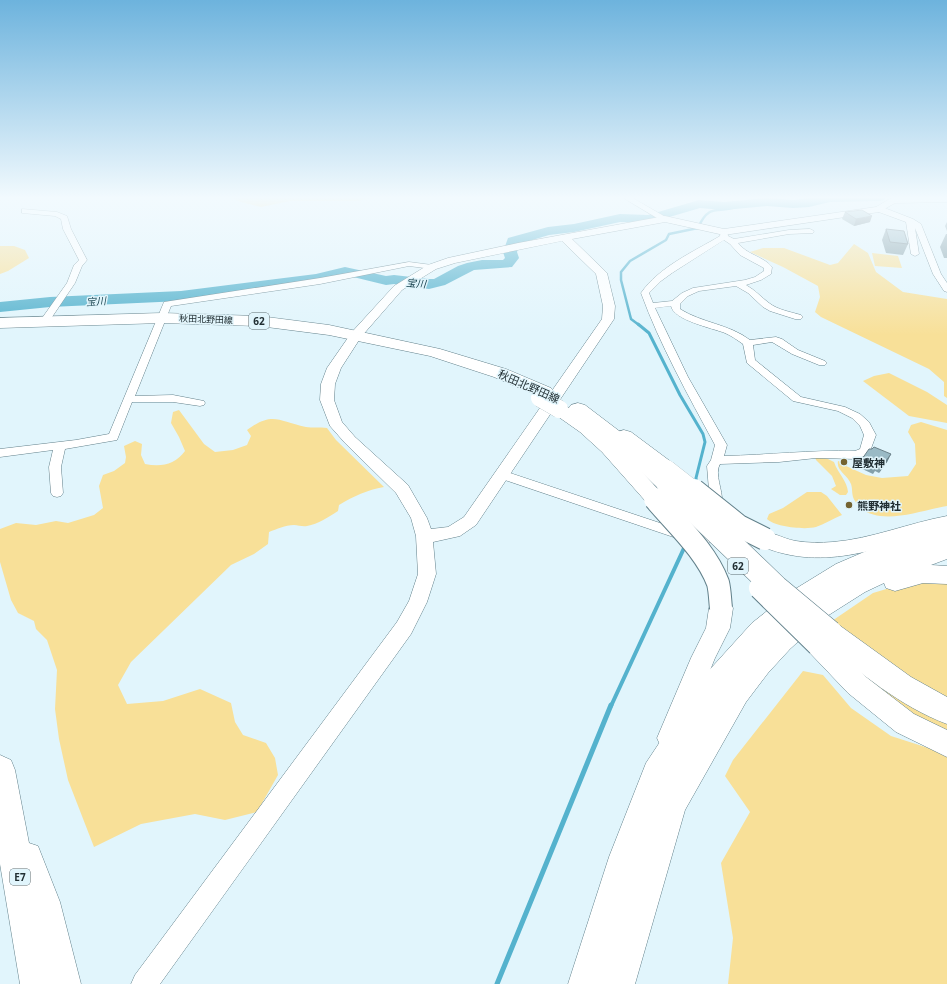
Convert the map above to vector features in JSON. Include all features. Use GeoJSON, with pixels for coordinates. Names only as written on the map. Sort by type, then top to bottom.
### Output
{"type":"FeatureCollection","features":[{"type":"Feature","properties":{"kind":"highway"},"geometry":{"type":"LineString","coordinates":[[567,407],[622,444],[661,484],[776,588],[824,639],[934,706],[947,711]]}},
{"type":"Feature","properties":{"kind":"highway"},"geometry":{"type":"LineString","coordinates":[[586,984],[626,857],[657,773],[713,686],[761,631],[801,598],[845,571],[879,556],[909,545],[947,535]]}},
{"type":"Feature","properties":{"kind":"highway"},"geometry":{"type":"LineString","coordinates":[[618,984],[671,804],[736,693],[758,665],[781,641],[815,611],[856,585],[891,568],[947,550]]}},
{"type":"Feature","properties":{"kind":"highway"},"geometry":{"type":"LineString","coordinates":[[815,611],[883,584],[923,574],[947,576]]}},
{"type":"Feature","properties":{"kind":"highway","name":"E7"},"geometry":{"type":"LineString","coordinates":[[0,770],[38,984]]}},
{"type":"Feature","properties":{"kind":"highway"},"geometry":{"type":"LineString","coordinates":[[8,810],[43,902],[63,984]]}},
{"type":"Feature","properties":{"kind":"main road","name":"秋田北野田線"},"geometry":{"type":"LineString","coordinates":[[0,323],[162,318],[259,321],[356,335],[409,346],[496,376],[543,395],[567,407]]}},
{"type":"Feature","properties":{"kind":"main road"},"geometry":{"type":"LineString","coordinates":[[661,484],[765,539],[798,550],[817,551],[851,547],[947,524]]}},
{"type":"Feature","properties":{"kind":"main road"},"geometry":{"type":"LineString","coordinates":[[657,773],[678,716],[718,628],[721,608],[718,584],[711,569],[661,484]]}},
{"type":"Feature","properties":{"kind":"main road"},"geometry":{"type":"LineString","coordinates":[[824,639],[857,685],[905,723],[947,744]]}},
{"type":"Feature","properties":{"kind":"street"},"geometry":{"type":"LineString","coordinates":[[45,321],[71,283],[78,265],[83,260],[74,243]]}},
{"type":"Feature","properties":{"kind":"street"},"geometry":{"type":"LineString","coordinates":[[144,984],[404,628],[418,602],[427,574],[424,536],[419,518],[402,489],[350,440],[335,423],[327,400],[330,378],[334,368],[356,335],[377,310],[398,288],[414,277],[432,267],[452,260],[536,243]]}},
{"type":"Feature","properties":{"kind":"street"},"geometry":{"type":"LineString","coordinates":[[424,536],[448,534],[463,528],[470,521],[503,475],[608,319],[609,306],[601,273],[569,243]]}},
{"type":"Feature","properties":{"kind":"street"},"geometry":{"type":"LineString","coordinates":[[503,475],[703,542],[716,502],[713,466],[717,460],[721,445],[683,377],[649,306],[646,293],[652,284],[718,243]]}},
{"type":"Feature","properties":{"kind":"street"},"geometry":{"type":"LineString","coordinates":[[675,304],[683,296],[693,290],[707,286],[737,283],[764,275],[768,272],[768,267],[760,261],[743,253],[732,243]]}},
{"type":"Feature","properties":{"kind":"street"},"geometry":{"type":"LineString","coordinates":[[913,243],[915,254]]}},
{"type":"Feature","properties":{"kind":"street"},"geometry":{"type":"LineString","coordinates":[[925,243],[937,274],[947,289]]}},
{"type":"Feature","properties":{"kind":"street"},"geometry":{"type":"LineString","coordinates":[[0,453],[113,438],[167,304],[370,273],[417,264],[432,267]]}},
{"type":"Feature","properties":{"kind":"street"},"geometry":{"type":"LineString","coordinates":[[256,282],[261,290]]}},
{"type":"Feature","properties":{"kind":"street"},"geometry":{"type":"LineString","coordinates":[[737,283],[751,291],[766,305],[773,309],[798,317]]}},
{"type":"Feature","properties":{"kind":"street"},"geometry":{"type":"LineString","coordinates":[[649,306],[670,303],[675,304]]}},
{"type":"Feature","properties":{"kind":"street"},"geometry":{"type":"LineString","coordinates":[[675,304],[676,310],[685,316],[733,332],[748,342],[773,339],[779,341],[795,352],[822,363]]}},
{"type":"Feature","properties":{"kind":"street"},"geometry":{"type":"LineString","coordinates":[[717,460],[779,458],[816,454],[857,455],[865,450],[870,434],[865,424],[856,416],[841,409],[797,400],[750,360],[748,342]]}},
{"type":"Feature","properties":{"kind":"street"},"geometry":{"type":"LineString","coordinates":[[128,399],[169,398],[188,400],[200,404]]}},
{"type":"Feature","properties":{"kind":"street"},"geometry":{"type":"LineString","coordinates":[[57,493],[55,467],[60,445]]}},
{"type":"Feature","properties":{"kind":"shaded area"},"geometry":{"type":"Polygon","coordinates":[[[854,244],[868,253],[876,272],[903,292],[947,299],[947,398],[944,396],[944,382],[929,369],[821,317],[815,312],[820,297],[818,286],[783,267],[750,252],[763,248],[784,248],[830,265],[838,263],[854,244]]]}},
{"type":"Feature","properties":{"kind":"shaded area"},"geometry":{"type":"Polygon","coordinates":[[[0,246],[14,246],[25,250],[29,258],[8,271],[0,274],[0,246]]]}},
{"type":"Feature","properties":{"kind":"shaded area"},"geometry":{"type":"Polygon","coordinates":[[[872,253],[898,256],[902,268],[875,266],[872,253]]]}},
{"type":"Feature","properties":{"kind":"shaded area"},"geometry":{"type":"Polygon","coordinates":[[[889,373],[927,392],[947,405],[947,423],[909,416],[863,381],[874,376],[889,373]]]}},
{"type":"Feature","properties":{"kind":"shaded area"},"geometry":{"type":"Polygon","coordinates":[[[179,410],[204,444],[215,452],[233,450],[247,445],[251,436],[247,430],[256,424],[270,419],[282,420],[306,427],[327,428],[336,440],[384,487],[366,492],[350,499],[339,505],[338,511],[315,524],[281,527],[269,532],[268,544],[254,554],[231,565],[131,662],[118,685],[127,704],[163,701],[200,689],[231,703],[235,722],[243,735],[266,743],[275,758],[278,775],[257,812],[225,820],[195,814],[141,824],[94,847],[68,780],[59,739],[55,709],[57,670],[47,640],[36,629],[34,621],[18,613],[11,600],[0,562],[0,529],[16,523],[36,525],[56,521],[68,523],[94,515],[103,508],[99,486],[103,475],[114,471],[125,463],[126,457],[124,446],[135,441],[142,444],[141,455],[145,464],[167,464],[181,456],[185,451],[171,423],[173,412],[179,410]]]}},
{"type":"Feature","properties":{"kind":"shaded area"},"geometry":{"type":"Polygon","coordinates":[[[921,422],[947,430],[947,506],[898,516],[873,515],[863,510],[855,501],[851,484],[840,470],[838,461],[866,475],[882,478],[908,476],[916,464],[915,444],[908,432],[911,425],[921,422]]]}},
{"type":"Feature","properties":{"kind":"shaded area"},"geometry":{"type":"Polygon","coordinates":[[[820,455],[834,462],[846,484],[848,492],[846,495],[840,495],[831,489],[836,486],[832,476],[816,460],[815,457],[820,455]]]}},
{"type":"Feature","properties":{"kind":"shaded area"},"geometry":{"type":"Polygon","coordinates":[[[807,492],[821,492],[827,496],[842,515],[819,526],[811,528],[783,526],[767,519],[769,514],[783,508],[807,492]]]}},
{"type":"Feature","properties":{"kind":"shaded area"},"geometry":{"type":"Polygon","coordinates":[[[913,581],[947,581],[947,703],[826,625],[873,593],[913,581]]]}},
{"type":"Feature","properties":{"kind":"shaded area"},"geometry":{"type":"Polygon","coordinates":[[[828,640],[947,716],[947,737],[882,696],[828,640]]]}},
{"type":"Feature","properties":{"kind":"shaded area"},"geometry":{"type":"Polygon","coordinates":[[[803,671],[823,675],[851,708],[891,736],[947,754],[947,984],[728,984],[733,938],[721,863],[750,812],[725,776],[733,760],[803,671]]]}},
{"type":"Feature","properties":{"kind":"building"},"geometry":{"type":"Polygon","coordinates":[[[874,447],[891,454],[883,465],[879,463],[877,465],[862,459],[869,449],[874,447]]]}},
{"type":"Feature","properties":{"kind":"waterway","name":"宝川"},"geometry":{"type":"LineString","coordinates":[[0,307],[50,302],[181,296],[319,278],[345,271],[386,280],[429,284],[444,280],[463,269],[472,266],[507,264],[512,258],[510,252],[512,243]]}},
{"type":"Feature","properties":{"kind":"waterway"},"geometry":{"type":"LineString","coordinates":[[639,325],[631,319],[621,280],[621,272],[630,261],[661,243]]}},
{"type":"Feature","properties":{"kind":"waterway"},"geometry":{"type":"LineString","coordinates":[[638,324],[649,333],[680,395],[703,434],[705,442],[696,478],[697,484]]}},
{"type":"Feature","properties":{"kind":"waterway"},"geometry":{"type":"LineString","coordinates":[[611,706],[685,546]]}},
{"type":"Feature","properties":{"kind":"waterway"},"geometry":{"type":"LineString","coordinates":[[497,984],[611,705]]}},
{"type":"Feature","properties":{"kind":"place","name":"屋敷神"},"geometry":{"type":"Point","coordinates":[844,462]}},
{"type":"Feature","properties":{"kind":"place","name":"熊野神社"},"geometry":{"type":"Point","coordinates":[849,505]}}]}
